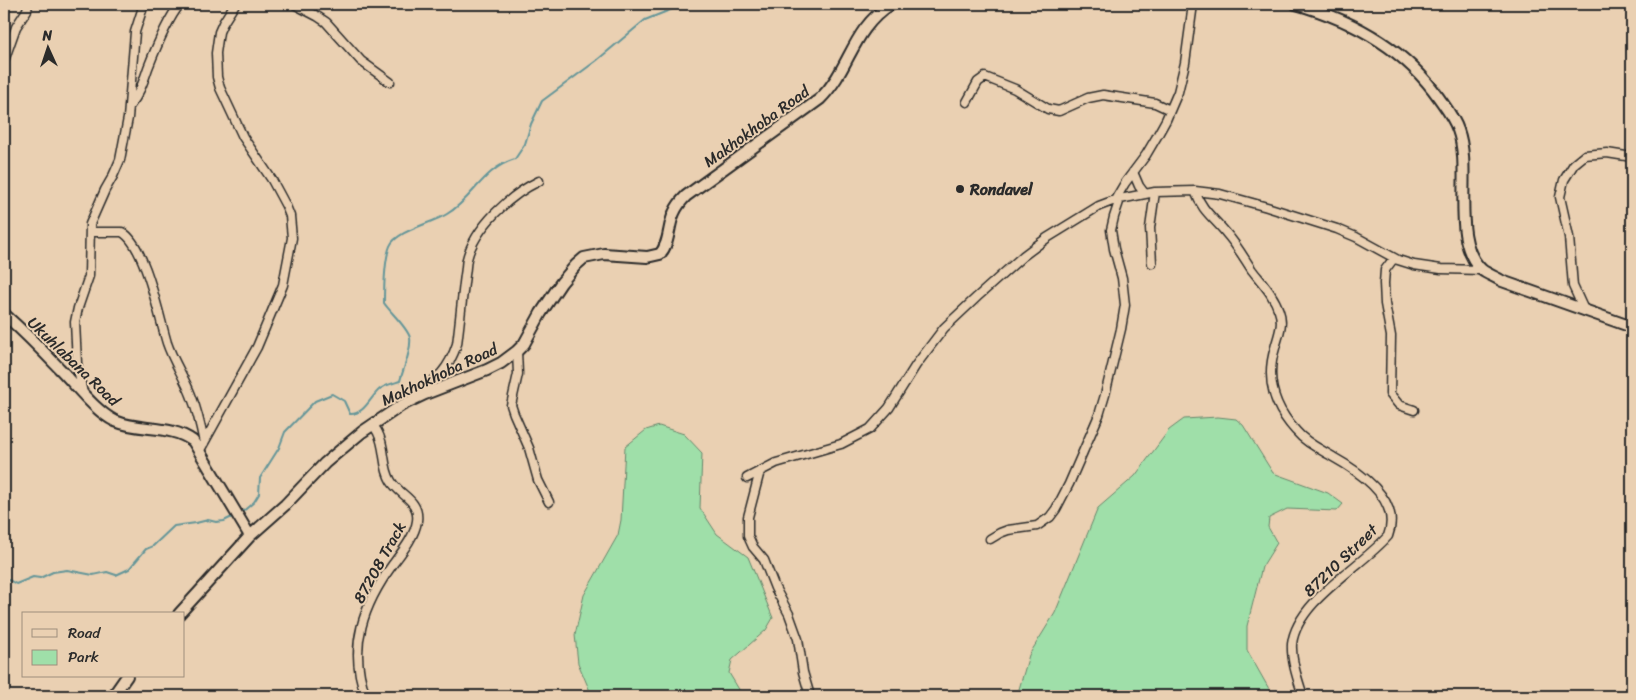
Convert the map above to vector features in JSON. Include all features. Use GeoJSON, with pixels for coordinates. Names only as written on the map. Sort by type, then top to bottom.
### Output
{"type":"FeatureCollection","features":[{"type":"Feature","properties":{"kind":"street"},"geometry":{"type":"LineString","coordinates":[[4,61],[16,27],[27,10],[28,4]]}},
{"type":"Feature","properties":{"kind":"street"},"geometry":{"type":"LineString","coordinates":[[84,394],[77,363],[76,322],[78,308],[88,276],[92,218],[120,160],[129,107],[135,32],[144,4]]}},
{"type":"Feature","properties":{"kind":"street"},"geometry":{"type":"LineString","coordinates":[[129,107],[137,98],[156,50],[176,8],[180,4]]}},
{"type":"Feature","properties":{"kind":"street"},"geometry":{"type":"LineString","coordinates":[[202,446],[260,339],[283,285],[292,238],[290,216],[286,206],[272,180],[243,138],[220,88],[217,77],[216,53],[219,32],[235,4]]}},
{"type":"Feature","properties":{"kind":"street"},"geometry":{"type":"LineString","coordinates":[[294,4],[322,19],[361,61],[390,82]]}},
{"type":"Feature","properties":{"kind":"street","name":"Makhokhoba Road"},"geometry":{"type":"LineString","coordinates":[[181,612],[250,536],[285,505],[325,463],[372,424],[412,400],[487,370],[518,351],[561,283],[584,258],[604,254],[647,257],[660,254],[666,245],[674,213],[686,196],[820,99],[836,80],[852,46],[865,26],[891,4]]}},
{"type":"Feature","properties":{"kind":"street"},"geometry":{"type":"LineString","coordinates":[[990,539],[1008,530],[1037,526],[1050,518],[1069,484],[1099,415],[1106,395],[1121,329],[1124,305],[1122,278],[1111,230],[1118,200],[1133,172],[1146,155],[1166,120],[1182,82],[1193,4]]}},
{"type":"Feature","properties":{"kind":"street"},"geometry":{"type":"LineString","coordinates":[[1296,4],[1355,26],[1382,42],[1410,63],[1428,82],[1454,121],[1461,140],[1466,239],[1470,252],[1482,270]]}},
{"type":"Feature","properties":{"kind":"street"},"geometry":{"type":"LineString","coordinates":[[967,102],[978,82],[986,77],[1008,86],[1048,109],[1055,111],[1088,98],[1103,95],[1155,103],[1170,110]]}},
{"type":"Feature","properties":{"kind":"street"},"geometry":{"type":"LineString","coordinates":[[1584,310],[1573,286],[1569,237],[1560,197],[1564,180],[1574,164],[1585,155],[1608,153],[1632,156]]}},
{"type":"Feature","properties":{"kind":"street"},"geometry":{"type":"LineString","coordinates":[[1133,172],[1145,194]]}},
{"type":"Feature","properties":{"kind":"street"},"geometry":{"type":"LineString","coordinates":[[412,400],[442,374],[454,353],[458,338],[467,258],[482,228],[502,206],[527,187],[539,181]]}},
{"type":"Feature","properties":{"kind":"street"},"geometry":{"type":"LineString","coordinates":[[747,478],[776,463],[842,444],[870,429],[889,408],[916,365],[944,328],[1023,256],[1053,234],[1099,206],[1155,192],[1195,191],[1234,197],[1337,229],[1394,258],[1422,267],[1482,270],[1502,281],[1632,327]]}},
{"type":"Feature","properties":{"kind":"street","name":"87210 Street"},"geometry":{"type":"LineString","coordinates":[[1195,191],[1200,205],[1227,234],[1270,293],[1278,308],[1281,321],[1270,378],[1273,395],[1285,418],[1300,436],[1362,476],[1382,495],[1387,502],[1391,514],[1392,523],[1388,536],[1319,598],[1299,623],[1293,638],[1292,655],[1304,696]]}},
{"type":"Feature","properties":{"kind":"street"},"geometry":{"type":"LineString","coordinates":[[1152,263],[1150,228],[1155,192]]}},
{"type":"Feature","properties":{"kind":"street"},"geometry":{"type":"LineString","coordinates":[[90,232],[122,232],[136,246],[152,288],[167,343],[191,395],[202,446]]}},
{"type":"Feature","properties":{"kind":"street"},"geometry":{"type":"LineString","coordinates":[[1394,258],[1385,270],[1384,283],[1385,304],[1391,336],[1390,394],[1399,405],[1414,410]]}},
{"type":"Feature","properties":{"kind":"street","name":"Ukuhlabana Road"},"geometry":{"type":"LineString","coordinates":[[4,314],[39,346],[100,410],[115,420],[132,425],[180,432],[202,446],[233,508],[250,536]]}},
{"type":"Feature","properties":{"kind":"street"},"geometry":{"type":"LineString","coordinates":[[518,351],[518,374],[511,405],[529,448],[538,480],[549,502]]}},
{"type":"Feature","properties":{"kind":"street","name":"87208 Track"},"geometry":{"type":"LineString","coordinates":[[366,696],[360,676],[358,659],[359,638],[363,619],[376,589],[411,537],[417,516],[412,501],[391,481],[386,469],[378,434],[372,424]]}},
{"type":"Feature","properties":{"kind":"street"},"geometry":{"type":"LineString","coordinates":[[760,472],[748,518],[748,536],[753,547],[764,560],[775,588],[789,614],[798,639],[810,696]]}},
{"type":"Feature","properties":{"kind":"street"},"geometry":{"type":"LineString","coordinates":[[113,696],[126,678]]}},
{"type":"Feature","properties":{"kind":"green space"},"geometry":{"type":"Polygon","coordinates":[[[1218,417],[1236,419],[1243,425],[1273,473],[1328,493],[1343,504],[1337,511],[1287,509],[1269,518],[1268,527],[1277,543],[1262,567],[1247,626],[1247,650],[1273,696],[1017,696],[1029,655],[1055,613],[1098,508],[1135,476],[1169,430],[1184,419],[1218,417]]]}},
{"type":"Feature","properties":{"kind":"green space"},"geometry":{"type":"Polygon","coordinates":[[[659,426],[684,434],[702,453],[700,508],[717,534],[748,557],[773,618],[766,630],[732,660],[729,673],[743,696],[592,696],[578,663],[575,635],[584,595],[618,535],[621,520],[625,447],[646,430],[659,426]]]}},
{"type":"Feature","properties":{"kind":"waterway"},"geometry":{"type":"LineString","coordinates":[[241,513],[254,502],[259,494],[260,478],[279,448],[285,432],[315,401],[332,394],[344,401],[350,414],[355,413],[359,412],[380,389],[400,381],[409,354],[410,338],[409,334],[384,303],[387,259],[390,246],[394,241],[399,236],[447,214],[494,170],[515,159],[525,144],[531,124],[542,101],[596,61],[645,20],[685,4]]}},
{"type":"Feature","properties":{"kind":"waterway"},"geometry":{"type":"LineString","coordinates":[[4,582],[9,580],[16,584],[33,577],[40,578],[53,572],[67,570],[93,575],[107,572],[116,575],[129,569],[146,549],[153,546],[174,526],[208,520],[224,521],[234,516]]}},
{"type":"Feature","properties":{"kind":"place","name":"Rondavel"},"geometry":{"type":"Point","coordinates":[960,189]}}]}
